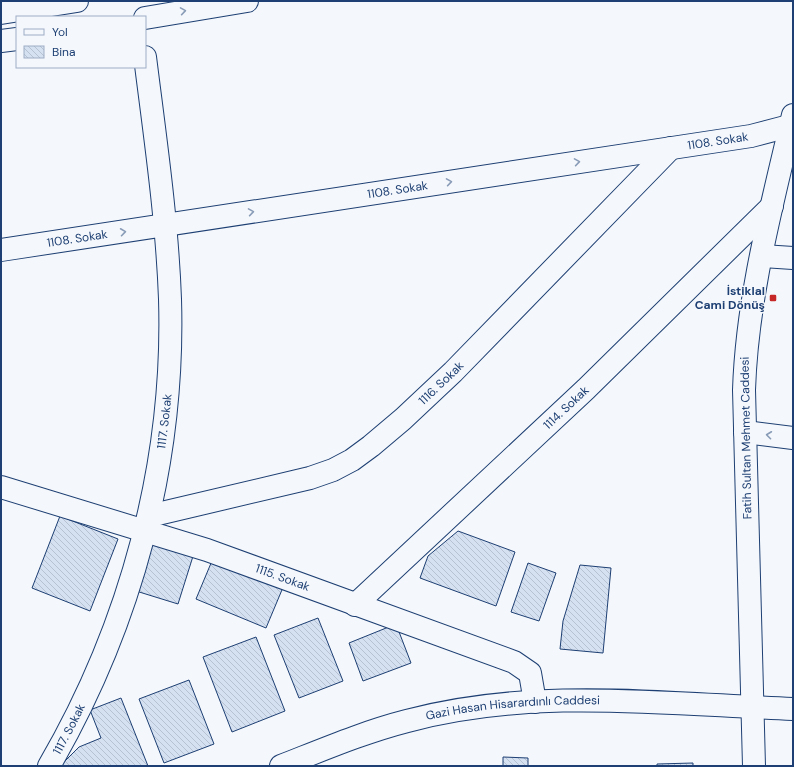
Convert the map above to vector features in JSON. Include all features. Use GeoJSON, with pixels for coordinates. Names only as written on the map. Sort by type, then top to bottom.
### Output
{"type":"FeatureCollection","features":[{"type":"Feature","properties":{"kind":"street"},"geometry":{"type":"LineString","coordinates":[[1,13],[77,1]]}},
{"type":"Feature","properties":{"kind":"street"},"geometry":{"type":"LineString","coordinates":[[146,18],[247,1]]}},
{"type":"Feature","properties":{"kind":"street"},"geometry":{"type":"LineString","coordinates":[[1,41],[16,39]]}},
{"type":"Feature","properties":{"kind":"street","name":"1117. Sokak"},"geometry":{"type":"LineString","coordinates":[[49,766],[88,692],[111,639],[131,581],[147,523],[158,473],[165,424],[169,362],[170,299],[165,226],[146,65]]}},
{"type":"Feature","properties":{"kind":"street","name":"1108. Sokak"},"geometry":{"type":"LineString","coordinates":[[1,250],[751,136],[792,122]]}},
{"type":"Feature","properties":{"kind":"street","name":"Fatih Sultan Mehmet Caddesi"},"geometry":{"type":"LineString","coordinates":[[754,766],[745,432],[745,354],[750,318],[772,206],[792,122]]}},
{"type":"Feature","properties":{"kind":"street","name":"1116. Sokak"},"geometry":{"type":"LineString","coordinates":[[147,523],[310,478],[333,470],[365,450],[403,419],[452,372],[671,148]]}},
{"type":"Feature","properties":{"kind":"street","name":"1114. Sokak"},"geometry":{"type":"LineString","coordinates":[[355,605],[586,389],[772,206]]}},
{"type":"Feature","properties":{"kind":"street"},"geometry":{"type":"LineString","coordinates":[[762,256],[793,258]]}},
{"type":"Feature","properties":{"kind":"street"},"geometry":{"type":"LineString","coordinates":[[745,432],[793,438]]}},
{"type":"Feature","properties":{"kind":"street","name":"1115. Sokak"},"geometry":{"type":"LineString","coordinates":[[1,487],[147,523],[207,550],[519,665],[530,673],[535,702]]}},
{"type":"Feature","properties":{"kind":"street","name":"Gazi Hasan Hisarardınlı Caddesi"},"geometry":{"type":"LineString","coordinates":[[281,766],[407,721],[462,710],[535,702],[623,702],[793,709]]}},
{"type":"Feature","properties":{"kind":"building"},"geometry":{"type":"Polygon","coordinates":[[[60,516],[118,539],[90,611],[32,588],[60,516]]]}},
{"type":"Feature","properties":{"kind":"building"},"geometry":{"type":"Polygon","coordinates":[[[458,531],[515,552],[496,606],[420,578],[428,556],[458,531]]]}},
{"type":"Feature","properties":{"kind":"building"},"geometry":{"type":"Polygon","coordinates":[[[152,539],[194,553],[178,604],[136,591],[152,539]]]}},
{"type":"Feature","properties":{"kind":"building"},"geometry":{"type":"Polygon","coordinates":[[[214,556],[284,585],[266,628],[196,599],[214,556]]]}},
{"type":"Feature","properties":{"kind":"building"},"geometry":{"type":"Polygon","coordinates":[[[528,563],[556,573],[539,621],[511,612],[528,563]]]}},
{"type":"Feature","properties":{"kind":"building"},"geometry":{"type":"Polygon","coordinates":[[[580,565],[611,568],[603,653],[560,649],[563,621],[580,565]]]}},
{"type":"Feature","properties":{"kind":"building"},"geometry":{"type":"Polygon","coordinates":[[[318,618],[343,681],[299,698],[274,635],[318,618]]]}},
{"type":"Feature","properties":{"kind":"building"},"geometry":{"type":"Polygon","coordinates":[[[396,624],[411,663],[363,681],[349,643],[396,624]]]}},
{"type":"Feature","properties":{"kind":"building"},"geometry":{"type":"Polygon","coordinates":[[[256,637],[285,711],[232,732],[203,657],[256,637]]]}},
{"type":"Feature","properties":{"kind":"building"},"geometry":{"type":"Polygon","coordinates":[[[189,680],[214,744],[164,763],[139,699],[189,680]]]}},
{"type":"Feature","properties":{"kind":"building"},"geometry":{"type":"Polygon","coordinates":[[[121,698],[148,766],[60,766],[79,747],[101,738],[90,710],[121,698]]]}},
{"type":"Feature","properties":{"kind":"building"},"geometry":{"type":"Polygon","coordinates":[[[503,757],[528,758],[528,766],[503,766],[503,757]]]}},
{"type":"Feature","properties":{"kind":"building"},"geometry":{"type":"Polygon","coordinates":[[[693,763],[693,766],[657,766],[657,764],[693,763]]]}},
{"type":"Feature","properties":{"kind":"place","name":"İstiklal Cami Dönüş"},"geometry":{"type":"Point","coordinates":[773,298]}}]}
